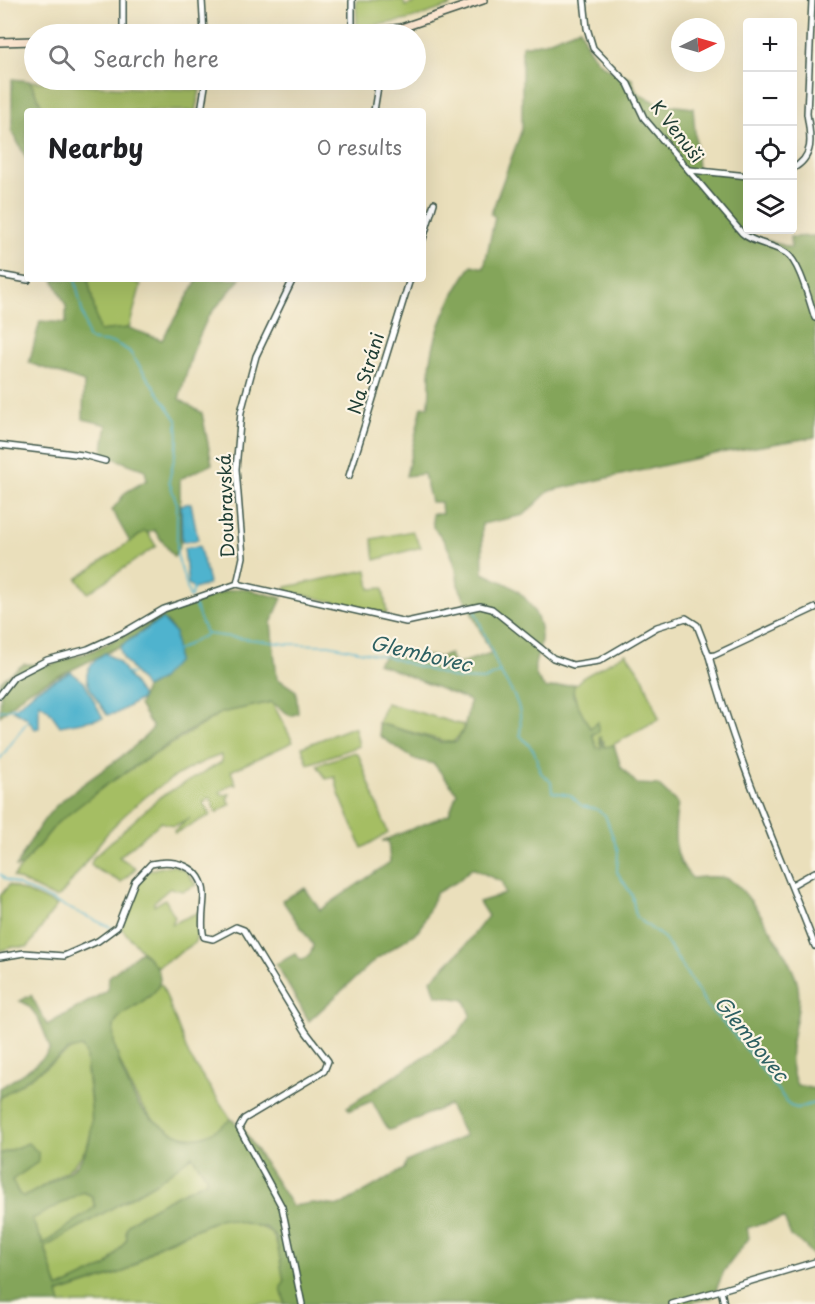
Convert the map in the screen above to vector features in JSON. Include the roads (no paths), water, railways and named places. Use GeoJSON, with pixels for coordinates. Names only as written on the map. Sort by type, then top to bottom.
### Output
{"type":"FeatureCollection","features":[{"type":"Feature","properties":{"kind":"main road"},"geometry":{"type":"LineString","coordinates":[[412,24],[483,0]]}},
{"type":"Feature","properties":{"kind":"main road"},"geometry":{"type":"LineString","coordinates":[[0,42],[24,41]]}},
{"type":"Feature","properties":{"kind":"street"},"geometry":{"type":"LineString","coordinates":[[123,0],[123,24]]}},
{"type":"Feature","properties":{"kind":"street"},"geometry":{"type":"LineString","coordinates":[[202,0],[203,24]]}},
{"type":"Feature","properties":{"kind":"street"},"geometry":{"type":"LineString","coordinates":[[352,0],[353,24]]}},
{"type":"Feature","properties":{"kind":"street","name":"K Venuši"},"geometry":{"type":"LineString","coordinates":[[584,0],[592,48],[628,84],[644,118],[748,238],[786,252],[794,260],[815,318]]}},
{"type":"Feature","properties":{"kind":"street"},"geometry":{"type":"LineString","coordinates":[[797,167],[805,163],[809,157],[810,131],[807,114],[812,80],[812,0]]}},
{"type":"Feature","properties":{"kind":"street"},"geometry":{"type":"LineString","coordinates":[[201,108],[204,90]]}},
{"type":"Feature","properties":{"kind":"street"},"geometry":{"type":"LineString","coordinates":[[374,108],[377,90]]}},
{"type":"Feature","properties":{"kind":"street"},"geometry":{"type":"LineString","coordinates":[[690,170],[743,176]]}},
{"type":"Feature","properties":{"kind":"street"},"geometry":{"type":"LineString","coordinates":[[426,229],[434,203]]}},
{"type":"Feature","properties":{"kind":"street"},"geometry":{"type":"LineString","coordinates":[[0,275],[24,279]]}},
{"type":"Feature","properties":{"kind":"street","name":"Doubravská"},"geometry":{"type":"LineString","coordinates":[[0,696],[14,677],[47,660],[88,648],[123,633],[164,609],[237,584],[243,557],[236,469],[240,412],[256,356],[292,282]]}},
{"type":"Feature","properties":{"kind":"street","name":"Na Stráni"},"geometry":{"type":"LineString","coordinates":[[349,476],[409,282]]}},
{"type":"Feature","properties":{"kind":"street"},"geometry":{"type":"LineString","coordinates":[[0,446],[83,455],[105,461]]}},
{"type":"Feature","properties":{"kind":"street"},"geometry":{"type":"LineString","coordinates":[[237,584],[406,622],[480,606],[492,609],[553,658],[573,665],[600,661],[657,627],[676,619],[690,618],[697,625],[709,656],[733,738],[764,822],[792,885],[815,946]]}},
{"type":"Feature","properties":{"kind":"street"},"geometry":{"type":"LineString","coordinates":[[709,656],[724,653],[815,608]]}},
{"type":"Feature","properties":{"kind":"street"},"geometry":{"type":"LineString","coordinates":[[0,957],[16,953],[64,956],[98,941],[117,927],[135,880],[151,864],[176,861],[195,873],[204,891],[204,937],[213,939],[236,927],[244,930],[306,1032],[328,1061],[324,1071],[244,1119],[239,1128],[282,1207],[302,1304]]}},
{"type":"Feature","properties":{"kind":"street"},"geometry":{"type":"LineString","coordinates":[[792,885],[815,872]]}},
{"type":"Feature","properties":{"kind":"street"},"geometry":{"type":"LineString","coordinates":[[672,1304],[815,1262]]}},
{"type":"Feature","properties":{"kind":"street"},"geometry":{"type":"LineString","coordinates":[[721,1290],[724,1304]]}},
{"type":"Feature","properties":{"kind":"water"},"geometry":{"type":"Polygon","coordinates":[[[191,503],[198,540],[182,542],[181,505],[191,503]]]}},
{"type":"Feature","properties":{"kind":"water"},"geometry":{"type":"Polygon","coordinates":[[[199,546],[209,582],[207,585],[194,589],[188,584],[184,548],[199,546]]]}},
{"type":"Feature","properties":{"kind":"water"},"geometry":{"type":"Polygon","coordinates":[[[162,619],[175,633],[177,661],[161,679],[146,688],[123,658],[120,649],[122,645],[162,619]]]}},
{"type":"Feature","properties":{"kind":"water"},"geometry":{"type":"Polygon","coordinates":[[[105,653],[119,662],[141,695],[141,699],[117,713],[107,715],[91,689],[87,675],[89,668],[105,653]]]}},
{"type":"Feature","properties":{"kind":"water"},"geometry":{"type":"Polygon","coordinates":[[[71,672],[84,682],[103,718],[60,726],[48,709],[39,703],[39,728],[35,729],[27,718],[13,710],[36,690],[71,672]]]}},
{"type":"Feature","properties":{"kind":"waterway"},"geometry":{"type":"LineString","coordinates":[[76,282],[88,338],[94,341],[115,343],[129,351],[177,420],[178,441],[169,481],[177,504],[177,555],[190,598]]}},
{"type":"Feature","properties":{"kind":"waterway"},"geometry":{"type":"LineString","coordinates":[[191,597],[194,587]]}},
{"type":"Feature","properties":{"kind":"waterway"},"geometry":{"type":"LineString","coordinates":[[193,602],[206,633]]}},
{"type":"Feature","properties":{"kind":"waterway"},"geometry":{"type":"LineString","coordinates":[[475,611],[500,672]]}},
{"type":"Feature","properties":{"kind":"waterway","name":"Glembovec"},"geometry":{"type":"LineString","coordinates":[[176,651],[207,634],[287,644],[329,645],[388,657],[457,679],[484,680],[500,672],[519,708],[520,735],[534,751],[541,773],[551,782],[552,792],[570,795],[582,806],[596,809],[605,815],[618,851],[617,872],[632,895],[636,917],[664,938],[708,1007],[739,1040],[790,1106],[797,1108],[815,1103]]}},
{"type":"Feature","properties":{"kind":"waterway"},"geometry":{"type":"LineString","coordinates":[[126,673],[132,674]]}},
{"type":"Feature","properties":{"kind":"waterway","name":"Glembovec"},"geometry":{"type":"LineString","coordinates":[[0,711],[17,707]]}},
{"type":"Feature","properties":{"kind":"waterway"},"geometry":{"type":"LineString","coordinates":[[0,759],[29,719]]}},
{"type":"Feature","properties":{"kind":"waterway"},"geometry":{"type":"LineString","coordinates":[[0,874],[5,879],[112,928]]}}]}
